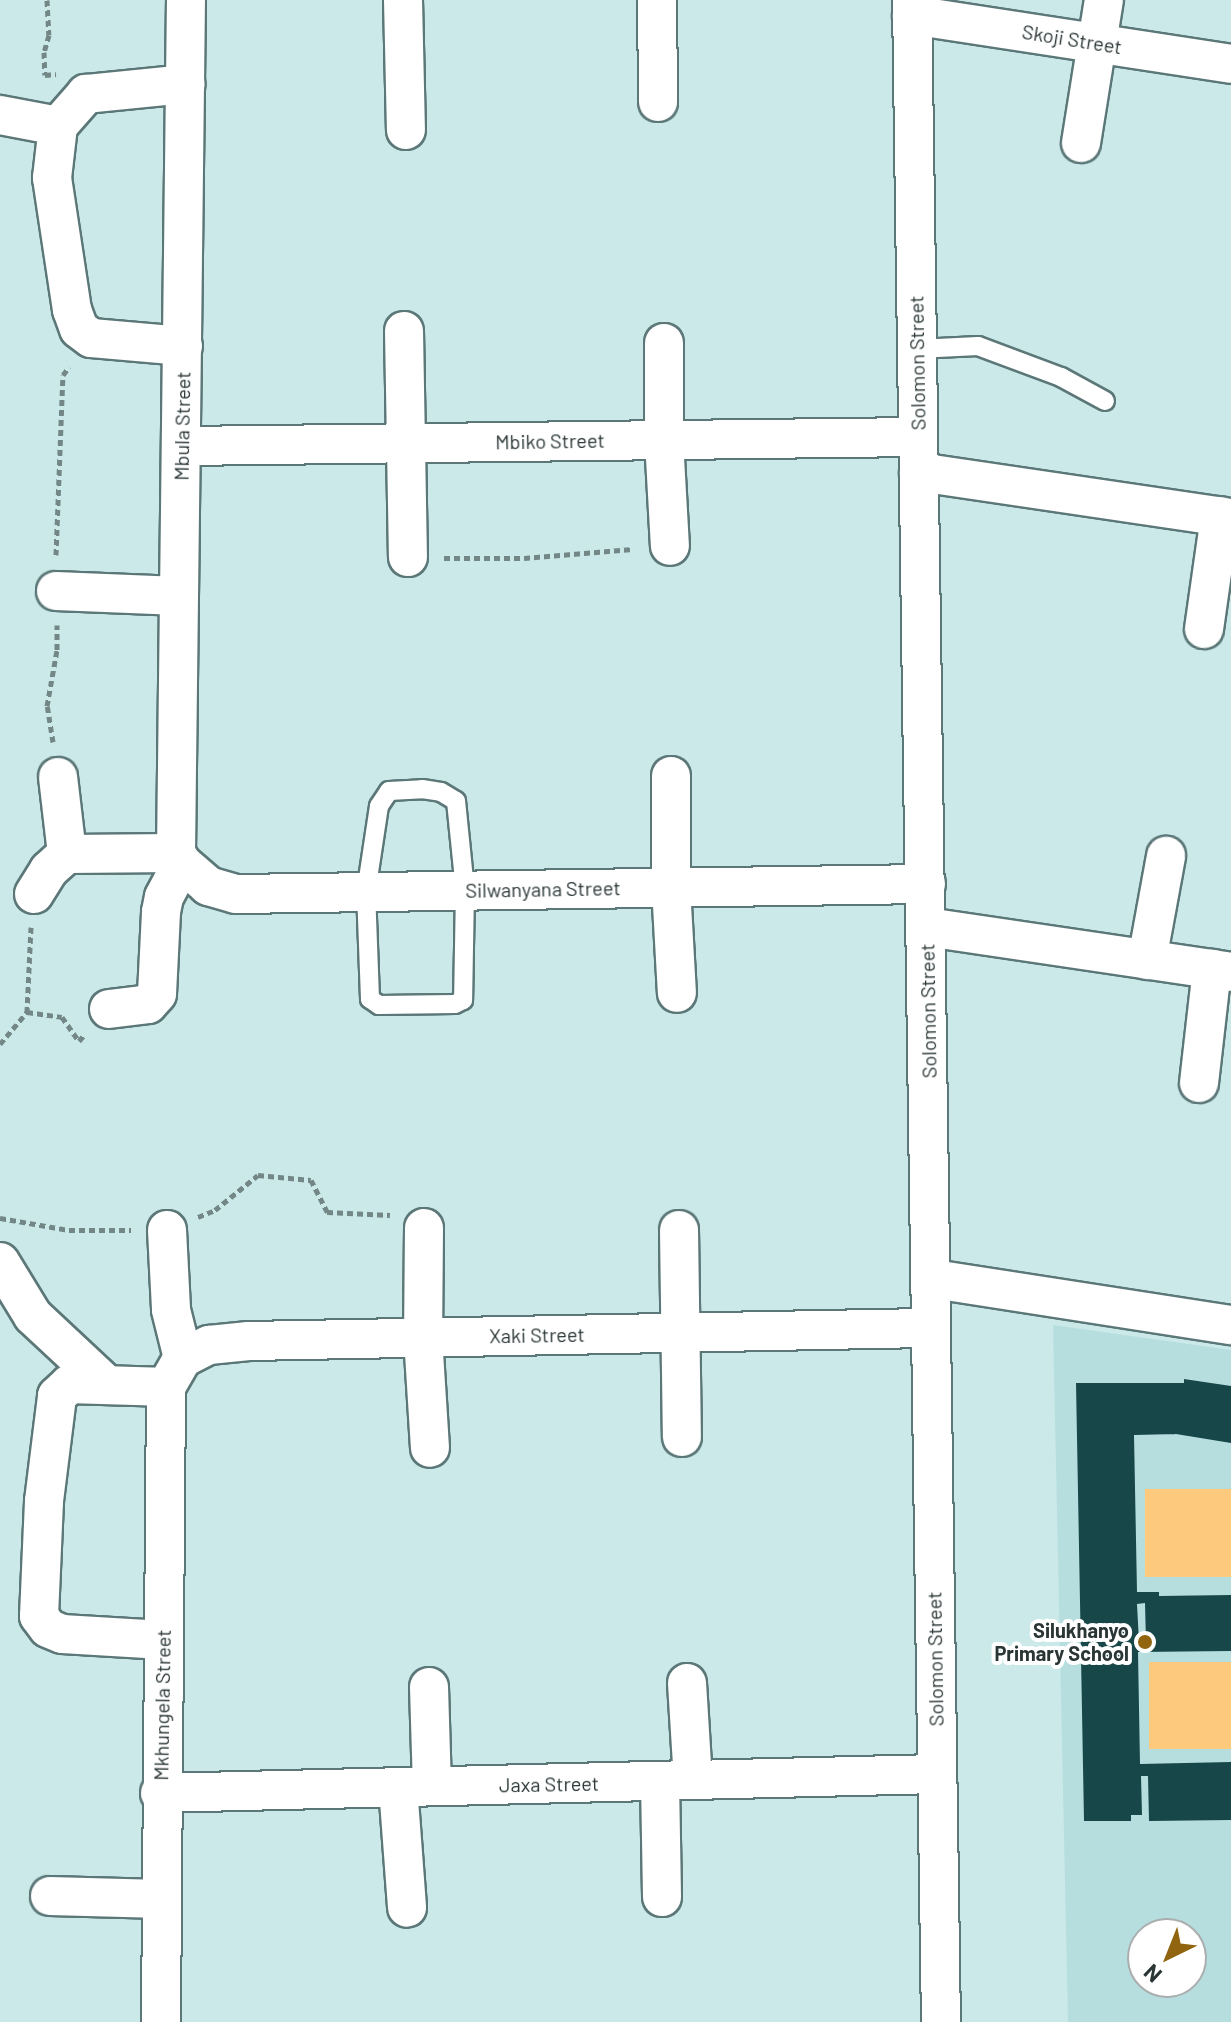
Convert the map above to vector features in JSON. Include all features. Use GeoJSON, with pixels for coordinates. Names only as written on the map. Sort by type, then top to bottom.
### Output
{"type":"FeatureCollection","features":[{"type":"Feature","properties":{"kind":"street","name":"Mbula Street"},"geometry":{"type":"LineString","coordinates":[[179,858],[186,0]]}},
{"type":"Feature","properties":{"kind":"street"},"geometry":{"type":"LineString","coordinates":[[403,0],[406,130]]}},
{"type":"Feature","properties":{"kind":"street"},"geometry":{"type":"LineString","coordinates":[[657,0],[658,102]]}},
{"type":"Feature","properties":{"kind":"street"},"geometry":{"type":"LineString","coordinates":[[1081,143],[1104,0]]}},
{"type":"Feature","properties":{"kind":"street","name":"Skoji Street"},"geometry":{"type":"LineString","coordinates":[[912,7],[1096,43],[1231,64]]}},
{"type":"Feature","properties":{"kind":"street","name":"Solomon Street"},"geometry":{"type":"LineString","coordinates":[[912,7],[933,1279],[929,1328],[941,2022]]}},
{"type":"Feature","properties":{"kind":"street"},"geometry":{"type":"LineString","coordinates":[[183,346],[91,338],[79,329],[72,310],[66,253],[53,199],[52,158],[58,126],[86,94],[186,84]]}},
{"type":"Feature","properties":{"kind":"street"},"geometry":{"type":"LineString","coordinates":[[0,115],[58,126]]}},
{"type":"Feature","properties":{"kind":"street"},"geometry":{"type":"LineString","coordinates":[[404,331],[409,443],[408,557]]}},
{"type":"Feature","properties":{"kind":"street"},"geometry":{"type":"LineString","coordinates":[[664,343],[664,440],[670,546]]}},
{"type":"Feature","properties":{"kind":"street","name":"Mbiko Street"},"geometry":{"type":"LineString","coordinates":[[182,446],[664,440],[918,455],[1226,517]]}},
{"type":"Feature","properties":{"kind":"street"},"geometry":{"type":"LineString","coordinates":[[1204,629],[1226,517]]}},
{"type":"Feature","properties":{"kind":"street"},"geometry":{"type":"LineString","coordinates":[[56,591],[179,596]]}},
{"type":"Feature","properties":{"kind":"street"},"geometry":{"type":"LineString","coordinates":[[671,776],[671,887],[677,993]]}},
{"type":"Feature","properties":{"kind":"street"},"geometry":{"type":"LineString","coordinates":[[58,777],[67,854]]}},
{"type":"Feature","properties":{"kind":"street"},"geometry":{"type":"LineString","coordinates":[[34,894],[49,870],[67,854],[179,858],[161,912],[157,994],[148,1004],[109,1009]]}},
{"type":"Feature","properties":{"kind":"street"},"geometry":{"type":"LineString","coordinates":[[1147,960],[1166,856]]}},
{"type":"Feature","properties":{"kind":"street","name":"Silwanyana Street"},"geometry":{"type":"LineString","coordinates":[[179,858],[208,886],[236,894],[926,884]]}},
{"type":"Feature","properties":{"kind":"street"},"geometry":{"type":"LineString","coordinates":[[927,927],[1222,970],[1199,1083]]}},
{"type":"Feature","properties":{"kind":"street"},"geometry":{"type":"LineString","coordinates":[[424,1228],[423,1337],[430,1448]]}},
{"type":"Feature","properties":{"kind":"street","name":"Mkhungela Street"},"geometry":{"type":"LineString","coordinates":[[161,2022],[163,1640],[174,1373],[167,1230]]}},
{"type":"Feature","properties":{"kind":"street"},"geometry":{"type":"LineString","coordinates":[[679,1230],[682,1437]]}},
{"type":"Feature","properties":{"kind":"street"},"geometry":{"type":"LineString","coordinates":[[0,1262],[33,1316],[107,1385]]}},
{"type":"Feature","properties":{"kind":"street"},"geometry":{"type":"LineString","coordinates":[[933,1279],[1231,1325]]}},
{"type":"Feature","properties":{"kind":"street","name":"Xaki Street"},"geometry":{"type":"LineString","coordinates":[[174,1373],[209,1345],[249,1341],[929,1328]]}},
{"type":"Feature","properties":{"kind":"street"},"geometry":{"type":"LineString","coordinates":[[163,1640],[62,1634],[48,1628],[39,1616],[44,1501],[57,1396],[70,1384],[107,1385],[174,1373]]}},
{"type":"Feature","properties":{"kind":"street"},"geometry":{"type":"LineString","coordinates":[[662,1897],[687,1683]]}},
{"type":"Feature","properties":{"kind":"street"},"geometry":{"type":"LineString","coordinates":[[407,1908],[415,1787],[429,1687]]}},
{"type":"Feature","properties":{"kind":"street","name":"Jaxa Street"},"geometry":{"type":"LineString","coordinates":[[160,1793],[937,1774]]}},
{"type":"Feature","properties":{"kind":"street"},"geometry":{"type":"LineString","coordinates":[[50,1896],[161,1899]]}},
{"type":"Feature","properties":{"kind":"lane"},"geometry":{"type":"LineString","coordinates":[[917,349],[978,346],[1061,377],[1105,401]]}},
{"type":"Feature","properties":{"kind":"lane"},"geometry":{"type":"LineString","coordinates":[[422,789],[441,792],[456,801],[465,890],[463,1000],[455,1004],[379,1005],[370,999],[366,892],[381,800],[389,791],[422,789]]}},
{"type":"Feature","properties":{"kind":"path"},"geometry":{"type":"LineString","coordinates":[[47,0],[49,35],[44,52],[45,75],[75,72],[86,94]]}},
{"type":"Feature","properties":{"kind":"path"},"geometry":{"type":"LineString","coordinates":[[408,557],[524,558],[670,546]]}},
{"type":"Feature","properties":{"kind":"path"},"geometry":{"type":"LineString","coordinates":[[0,1044],[27,1012],[34,894]]}},
{"type":"Feature","properties":{"kind":"path"},"geometry":{"type":"LineString","coordinates":[[27,1012],[62,1017],[79,1041],[109,1009]]}},
{"type":"Feature","properties":{"kind":"path"},"geometry":{"type":"LineString","coordinates":[[0,1218],[69,1230],[167,1230],[215,1210],[258,1175],[311,1180],[327,1212],[402,1216],[424,1228]]}},
{"type":"Feature","properties":{"kind":"shaded area","name":"Silukhanyo Primary School"},"geometry":{"type":"Polygon","coordinates":[[[1053,1325],[1231,1350],[1231,2022],[1068,2022],[1053,1325]]]}},
{"type":"Feature","properties":{"kind":"shaded area"},"geometry":{"type":"Polygon","coordinates":[[[1145,1489],[1231,1489],[1231,1577],[1145,1577],[1145,1489]]]}},
{"type":"Feature","properties":{"kind":"shaded area"},"geometry":{"type":"Polygon","coordinates":[[[1149,1662],[1231,1662],[1231,1749],[1149,1749],[1149,1662]]]}},
{"type":"Feature","properties":{"kind":"building"},"geometry":{"type":"Polygon","coordinates":[[[1184,1379],[1231,1386],[1231,1443],[1176,1434],[1134,1435],[1137,1592],[1159,1592],[1159,1596],[1231,1595],[1231,1651],[1138,1652],[1140,1764],[1231,1762],[1231,1820],[1149,1821],[1148,1776],[1141,1776],[1142,1815],[1131,1815],[1131,1821],[1084,1821],[1076,1383],[1184,1383],[1184,1379]],[[1145,1603],[1137,1604],[1139,1642],[1146,1642],[1145,1603]]]}},
{"type":"Feature","properties":{"kind":"place","name":"Silukhanyo Primary School"},"geometry":{"type":"Point","coordinates":[1145,1642]}}]}
